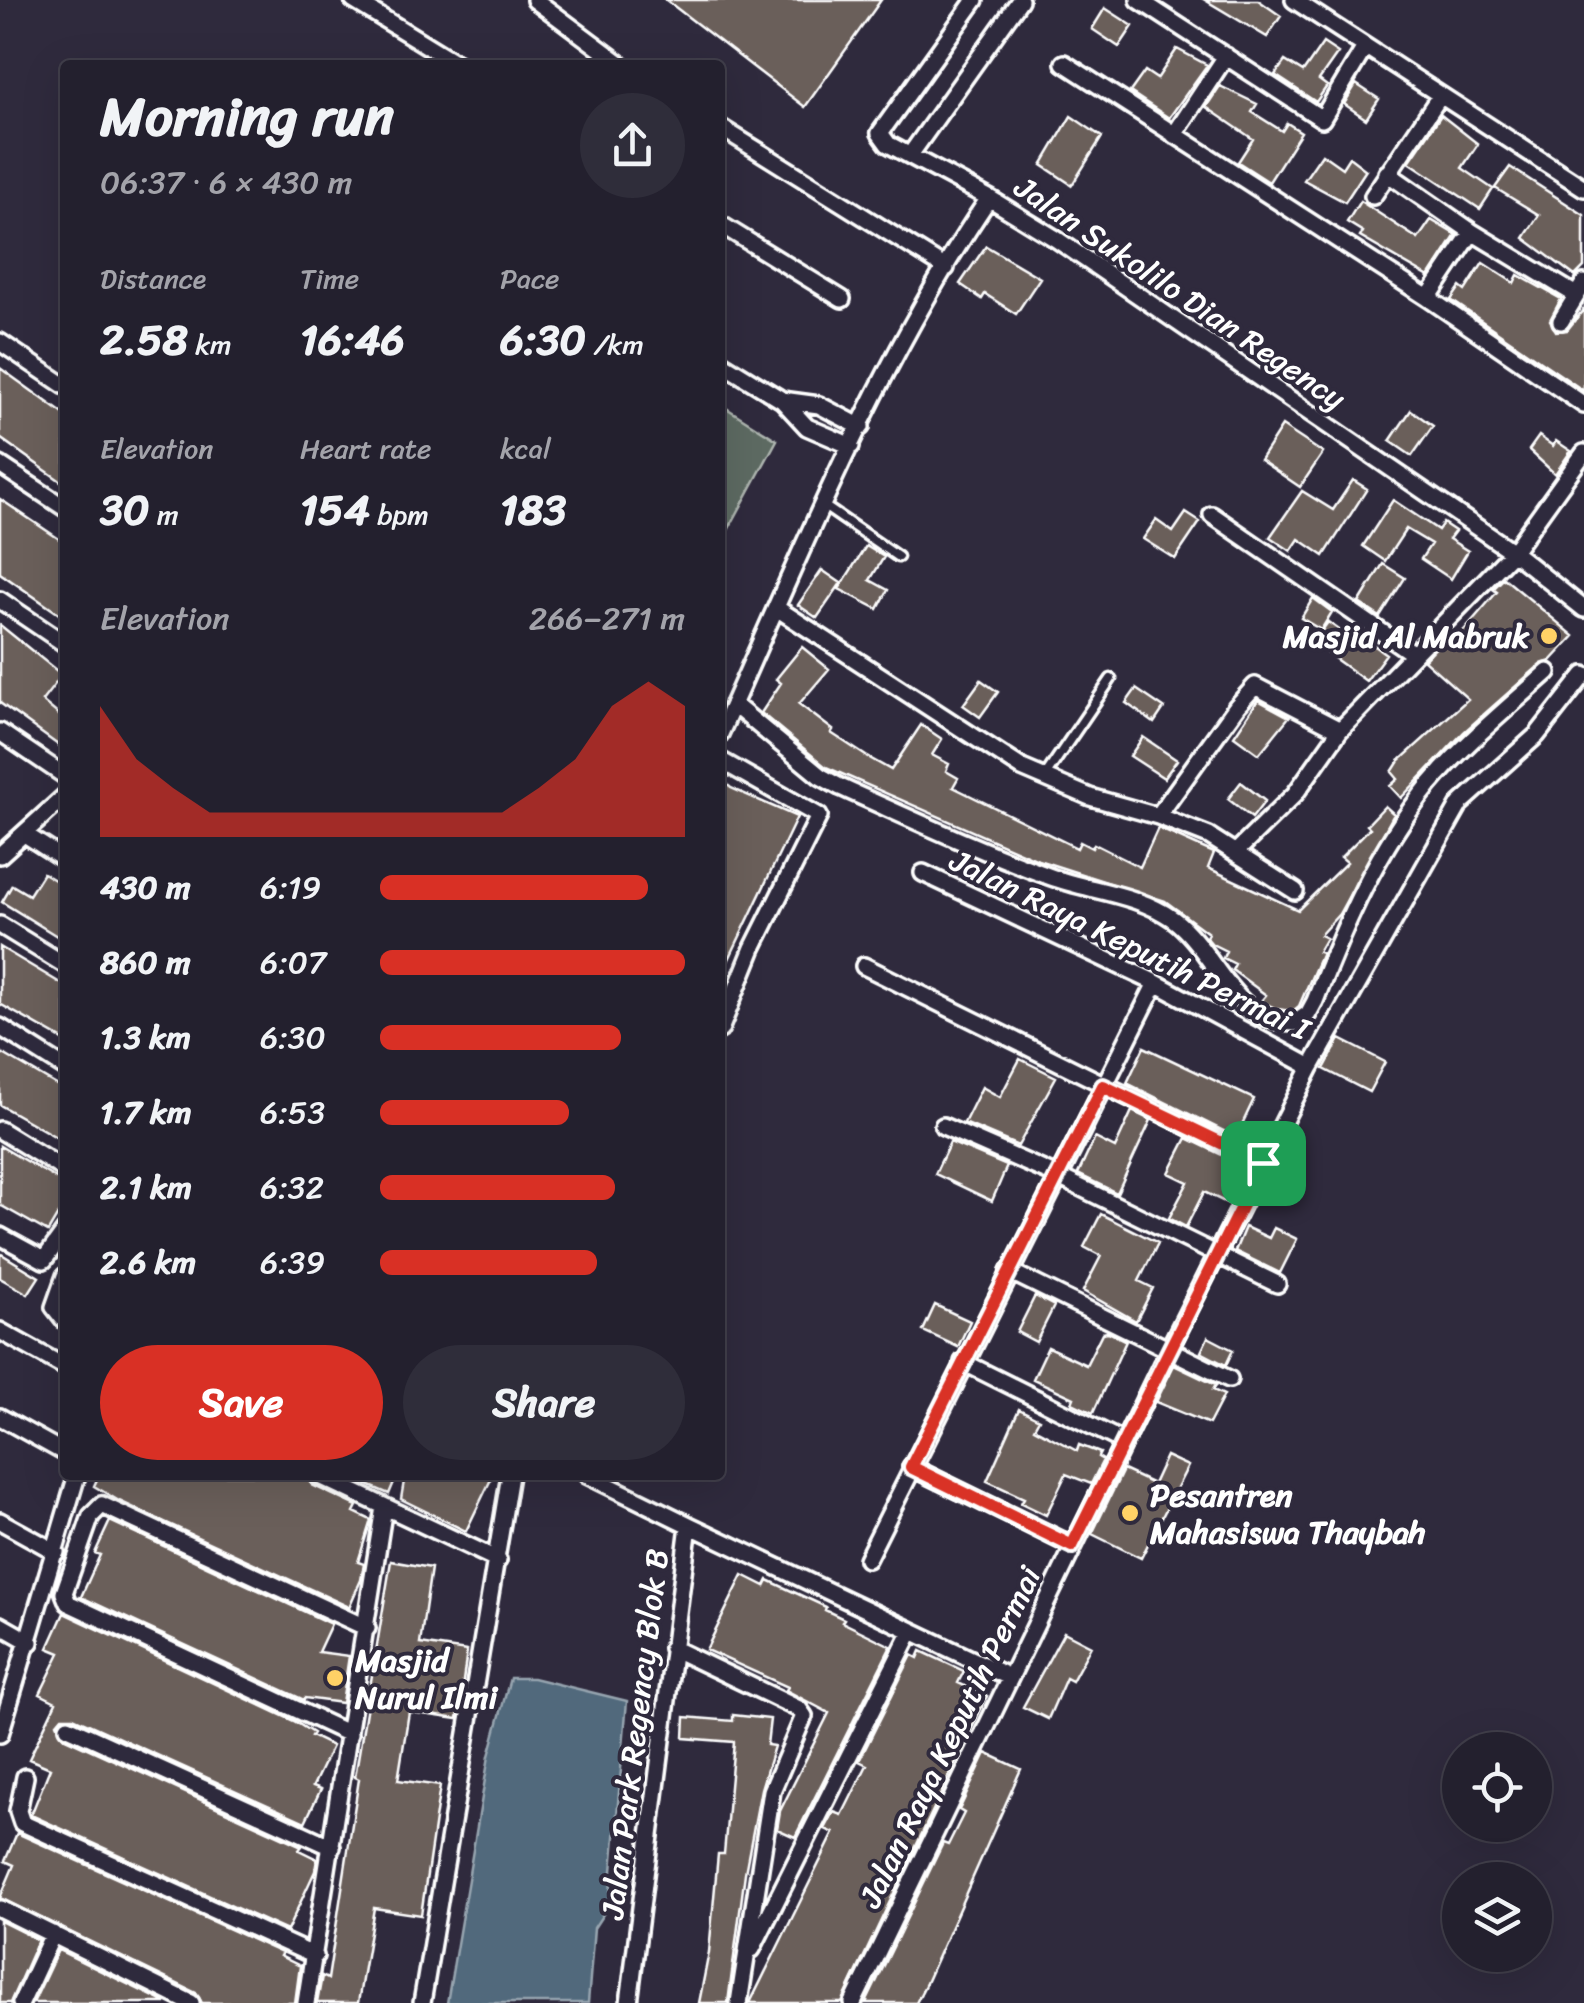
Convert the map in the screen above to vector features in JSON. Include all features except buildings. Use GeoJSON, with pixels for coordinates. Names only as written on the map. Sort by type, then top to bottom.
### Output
{"type":"FeatureCollection","features":[{"type":"Feature","properties":{"kind":"street"},"geometry":{"type":"LineString","coordinates":[[352,0],[451,60]]}},
{"type":"Feature","properties":{"kind":"street"},"geometry":{"type":"LineString","coordinates":[[534,0],[609,60]]}},
{"type":"Feature","properties":{"kind":"street"},"geometry":{"type":"LineString","coordinates":[[975,0],[881,129],[884,142],[989,198]]}},
{"type":"Feature","properties":{"kind":"street"},"geometry":{"type":"LineString","coordinates":[[910,154],[1020,0]]}},
{"type":"Feature","properties":{"kind":"street"},"geometry":{"type":"LineString","coordinates":[[1139,0],[1322,120],[1366,47]]}},
{"type":"Feature","properties":{"kind":"street"},"geometry":{"type":"LineString","coordinates":[[1294,0],[1584,188]]}},
{"type":"Feature","properties":{"kind":"street"},"geometry":{"type":"LineString","coordinates":[[1174,135],[1226,56]]}},
{"type":"Feature","properties":{"kind":"street"},"geometry":{"type":"LineString","coordinates":[[1064,63],[1428,298],[1584,404]]}},
{"type":"Feature","properties":{"kind":"street"},"geometry":{"type":"LineString","coordinates":[[1373,196],[1440,96]]}},
{"type":"Feature","properties":{"kind":"street"},"geometry":{"type":"LineString","coordinates":[[725,131],[946,268]]}},
{"type":"Feature","properties":{"kind":"street"},"geometry":{"type":"LineString","coordinates":[[1387,172],[1472,232],[1580,289],[1561,321]]}},
{"type":"Feature","properties":{"kind":"street","name":"Jalan Sukolilo Dian Regency"},"geometry":{"type":"LineString","coordinates":[[725,723],[851,446],[946,268],[989,198],[1072,250],[1513,552],[1584,609]]}},
{"type":"Feature","properties":{"kind":"street"},"geometry":{"type":"LineString","coordinates":[[725,227],[842,299]]}},
{"type":"Feature","properties":{"kind":"street"},"geometry":{"type":"LineString","coordinates":[[1428,298],[1472,232]]}},
{"type":"Feature","properties":{"kind":"street"},"geometry":{"type":"LineString","coordinates":[[0,342],[60,383]]}},
{"type":"Feature","properties":{"kind":"street"},"geometry":{"type":"LineString","coordinates":[[725,365],[782,400],[807,427],[851,446]]}},
{"type":"Feature","properties":{"kind":"street"},"geometry":{"type":"LineString","coordinates":[[782,400],[819,404],[861,427]]}},
{"type":"Feature","properties":{"kind":"street"},"geometry":{"type":"LineString","coordinates":[[1237,851],[1294,794],[1340,730],[1513,552],[1584,453]]}},
{"type":"Feature","properties":{"kind":"street"},"geometry":{"type":"LineString","coordinates":[[0,465],[60,505]]}},
{"type":"Feature","properties":{"kind":"street"},"geometry":{"type":"LineString","coordinates":[[1212,515],[1412,653]]}},
{"type":"Feature","properties":{"kind":"street"},"geometry":{"type":"LineString","coordinates":[[0,600],[60,641]]}},
{"type":"Feature","properties":{"kind":"street"},"geometry":{"type":"LineString","coordinates":[[778,609],[1043,779],[1158,816],[1237,851],[1296,891]]}},
{"type":"Feature","properties":{"kind":"street"},"geometry":{"type":"LineString","coordinates":[[734,704],[820,776],[840,787],[1034,871],[1154,908],[1175,921],[1243,1003],[1262,1018],[1295,1023],[1308,1014],[1315,1001],[1365,882],[1401,823],[1432,782],[1548,672]]}},
{"type":"Feature","properties":{"kind":"street","name":"Jalan Raya Keputih Permai"},"geometry":{"type":"LineString","coordinates":[[852,2003],[1072,1546],[1311,1067],[1460,804],[1537,734],[1584,675]]}},
{"type":"Feature","properties":{"kind":"street"},"geometry":{"type":"LineString","coordinates":[[1158,816],[1236,706],[1255,686],[1340,730]]}},
{"type":"Feature","properties":{"kind":"street"},"geometry":{"type":"LineString","coordinates":[[0,732],[60,773]]}},
{"type":"Feature","properties":{"kind":"street"},"geometry":{"type":"LineString","coordinates":[[725,763],[819,816],[752,948],[725,1017]]}},
{"type":"Feature","properties":{"kind":"street"},"geometry":{"type":"LineString","coordinates":[[0,855],[60,801]]}},
{"type":"Feature","properties":{"kind":"street"},"geometry":{"type":"LineString","coordinates":[[26,835],[60,857]]}},
{"type":"Feature","properties":{"kind":"street","name":"Jalan Raya Keputih Permai I"},"geometry":{"type":"LineString","coordinates":[[923,874],[1156,983],[1311,1067]]}},
{"type":"Feature","properties":{"kind":"street"},"geometry":{"type":"LineString","coordinates":[[0,925],[60,962]]}},
{"type":"Feature","properties":{"kind":"street"},"geometry":{"type":"LineString","coordinates":[[864,966],[1263,1163]]}},
{"type":"Feature","properties":{"kind":"street"},"geometry":{"type":"LineString","coordinates":[[867,1558],[1156,983]]}},
{"type":"Feature","properties":{"kind":"street"},"geometry":{"type":"LineString","coordinates":[[0,1026],[60,1065]]}},
{"type":"Feature","properties":{"kind":"street"},"geometry":{"type":"LineString","coordinates":[[943,1126],[1057,1176],[1277,1284]]}},
{"type":"Feature","properties":{"kind":"street"},"geometry":{"type":"LineString","coordinates":[[0,1130],[60,1167]]}},
{"type":"Feature","properties":{"kind":"street"},"geometry":{"type":"LineString","coordinates":[[0,1236],[44,1260],[60,1238]]}},
{"type":"Feature","properties":{"kind":"street"},"geometry":{"type":"LineString","coordinates":[[1009,1271],[1229,1379]]}},
{"type":"Feature","properties":{"kind":"street"},"geometry":{"type":"LineString","coordinates":[[60,1290],[54,1307],[60,1315]]}},
{"type":"Feature","properties":{"kind":"street"},"geometry":{"type":"LineString","coordinates":[[0,1331],[60,1364]]}},
{"type":"Feature","properties":{"kind":"street"},"geometry":{"type":"LineString","coordinates":[[963,1362],[1124,1442]]}},
{"type":"Feature","properties":{"kind":"street"},"geometry":{"type":"LineString","coordinates":[[0,1417],[60,1450]]}},
{"type":"Feature","properties":{"kind":"street"},"geometry":{"type":"LineString","coordinates":[[911,1467],[1072,1546]]}},
{"type":"Feature","properties":{"kind":"street"},"geometry":{"type":"LineString","coordinates":[[0,1733],[76,1480]]}},
{"type":"Feature","properties":{"kind":"street"},"geometry":{"type":"LineString","coordinates":[[328,1480],[498,1560]]}},
{"type":"Feature","properties":{"kind":"street"},"geometry":{"type":"LineString","coordinates":[[422,2003],[509,1480]]}},
{"type":"Feature","properties":{"kind":"street","name":"Jalan Park Regency Blok B"},"geometry":{"type":"LineString","coordinates":[[596,1480],[689,1525],[630,2003]]}},
{"type":"Feature","properties":{"kind":"street"},"geometry":{"type":"LineString","coordinates":[[349,1734],[68,1603],[66,1586],[91,1516],[102,1504],[367,1628]]}},
{"type":"Feature","properties":{"kind":"street"},"geometry":{"type":"LineString","coordinates":[[306,2003],[384,1507]]}},
{"type":"Feature","properties":{"kind":"street"},"geometry":{"type":"LineString","coordinates":[[0,1521],[56,1552]]}},
{"type":"Feature","properties":{"kind":"street"},"geometry":{"type":"LineString","coordinates":[[689,1525],[1009,1676]]}},
{"type":"Feature","properties":{"kind":"street"},"geometry":{"type":"LineString","coordinates":[[0,1626],[30,1642]]}},
{"type":"Feature","properties":{"kind":"street"},"geometry":{"type":"LineString","coordinates":[[746,1962],[911,1632]]}},
{"type":"Feature","properties":{"kind":"street"},"geometry":{"type":"LineString","coordinates":[[672,1648],[799,1710],[804,1716],[772,1790],[738,2003]]}},
{"type":"Feature","properties":{"kind":"street"},"geometry":{"type":"LineString","coordinates":[[68,1726],[332,1847]]}},
{"type":"Feature","properties":{"kind":"street"},"geometry":{"type":"LineString","coordinates":[[24,1777],[18,1812],[22,1823],[314,1956]]}},
{"type":"Feature","properties":{"kind":"street"},"geometry":{"type":"LineString","coordinates":[[1,1909],[191,2003]]}},
{"type":"Feature","properties":{"kind":"street"},"geometry":{"type":"LineString","coordinates":[[21,2003],[53,1934]]}},
{"type":"Feature","properties":{"kind":"lane"},"geometry":{"type":"LineString","coordinates":[[822,505],[898,557]]}},
{"type":"Feature","properties":{"kind":"lane"},"geometry":{"type":"LineString","coordinates":[[1043,779],[1112,678]]}},
{"type":"Feature","properties":{"kind":"shaded area"},"geometry":{"type":"Polygon","coordinates":[[[725,407],[777,440],[725,536],[725,407]]]}},
{"type":"Feature","properties":{"kind":"water"},"geometry":{"type":"Polygon","coordinates":[[[510,1678],[533,1678],[627,1701],[609,1905],[594,1928],[588,2003],[447,2003],[489,1756],[510,1678]]]}},
{"type":"Feature","properties":{"kind":"place","name":"Masjid Al Mabruk"},"geometry":{"type":"Point","coordinates":[1549,636]}},
{"type":"Feature","properties":{"kind":"place","name":"Pesantren Mahasiswa Thaybah"},"geometry":{"type":"Point","coordinates":[1130,1513]}},
{"type":"Feature","properties":{"kind":"place","name":"Masjid Nurul Ilmi"},"geometry":{"type":"Point","coordinates":[335,1678]}},
{"type":"Feature","properties":{"kind":"route"},"geometry":{"type":"LineString","coordinates":[[1103,1086],[1263,1163],[1072,1546],[911,1467],[1103,1086]]}}]}
